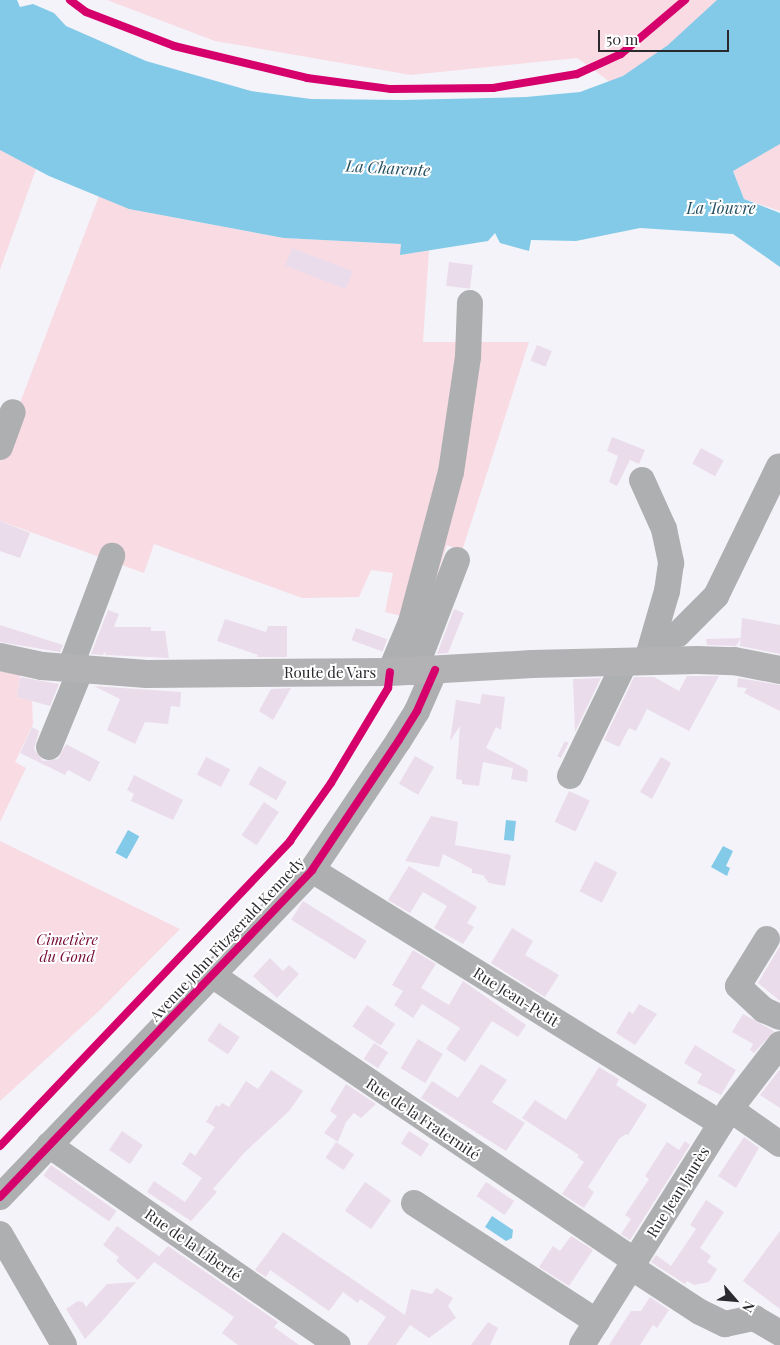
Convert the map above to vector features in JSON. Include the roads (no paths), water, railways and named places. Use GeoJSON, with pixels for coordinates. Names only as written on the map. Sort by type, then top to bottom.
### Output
{"type":"FeatureCollection","features":[{"type":"Feature","properties":{"kind":"main road","name":"Route de Vars"},"geometry":{"type":"LineString","coordinates":[[0,657],[76,668],[147,674],[413,671],[642,654],[734,662],[780,670]]}},
{"type":"Feature","properties":{"kind":"street"},"geometry":{"type":"LineString","coordinates":[[413,671],[410,622],[451,472],[468,357],[470,303]]}},
{"type":"Feature","properties":{"kind":"street"},"geometry":{"type":"LineString","coordinates":[[0,447],[13,412]]}},
{"type":"Feature","properties":{"kind":"street"},"geometry":{"type":"LineString","coordinates":[[642,654],[678,634],[716,596],[779,466]]}},
{"type":"Feature","properties":{"kind":"street"},"geometry":{"type":"LineString","coordinates":[[570,776],[642,654],[667,591],[671,563],[664,528],[642,480]]}},
{"type":"Feature","properties":{"kind":"street"},"geometry":{"type":"LineString","coordinates":[[49,747],[112,556]]}},
{"type":"Feature","properties":{"kind":"street"},"geometry":{"type":"LineString","coordinates":[[413,671],[457,560]]}},
{"type":"Feature","properties":{"kind":"street","name":"Avenue John Fitzgerald Kennedy"},"geometry":{"type":"LineString","coordinates":[[0,1197],[312,870],[404,733],[413,671]]}},
{"type":"Feature","properties":{"kind":"street","name":"Rue Jean-Petit"},"geometry":{"type":"LineString","coordinates":[[312,870],[725,1116],[780,1144]]}},
{"type":"Feature","properties":{"kind":"street"},"geometry":{"type":"LineString","coordinates":[[767,939],[738,986],[764,1010],[780,1016]]}},
{"type":"Feature","properties":{"kind":"street","name":"Rue de la Fraternité"},"geometry":{"type":"LineString","coordinates":[[212,975],[633,1264],[700,1312],[722,1334]]}},
{"type":"Feature","properties":{"kind":"street","name":"Rue Jean Jaurès"},"geometry":{"type":"LineString","coordinates":[[582,1345],[725,1116],[780,1044]]}},
{"type":"Feature","properties":{"kind":"street","name":"Rue de la Liberté"},"geometry":{"type":"LineString","coordinates":[[49,1145],[338,1345]]}},
{"type":"Feature","properties":{"kind":"street"},"geometry":{"type":"LineString","coordinates":[[414,1203],[597,1322]]}},
{"type":"Feature","properties":{"kind":"street"},"geometry":{"type":"LineString","coordinates":[[0,1234],[64,1345]]}},
{"type":"Feature","properties":{"kind":"street"},"geometry":{"type":"LineString","coordinates":[[722,1334],[754,1318],[780,1333]]}},
{"type":"Feature","properties":{"kind":"water"},"geometry":{"type":"Polygon","coordinates":[[[0,0],[17,0],[20,7],[33,4],[54,13],[66,26],[146,61],[251,91],[311,99],[403,100],[526,97],[580,92],[623,76],[668,45],[717,0],[780,0],[780,144],[733,171],[744,199],[780,213],[780,267],[733,234],[640,228],[576,241],[531,240],[529,251],[500,243],[495,233],[488,241],[400,255],[401,244],[284,238],[129,209],[49,176],[0,150],[0,0]]]}},
{"type":"Feature","properties":{"kind":"water"},"geometry":{"type":"Polygon","coordinates":[[[506,820],[516,821],[514,841],[504,840],[506,820]]]}},
{"type":"Feature","properties":{"kind":"water"},"geometry":{"type":"Polygon","coordinates":[[[128,830],[139,836],[127,859],[115,853],[128,830]]]}},
{"type":"Feature","properties":{"kind":"water"},"geometry":{"type":"Polygon","coordinates":[[[723,846],[733,851],[726,866],[730,868],[727,876],[711,867],[723,846]]]}},
{"type":"Feature","properties":{"kind":"water"},"geometry":{"type":"Polygon","coordinates":[[[492,1216],[513,1230],[512,1238],[506,1241],[485,1227],[492,1216]]]}},
{"type":"Feature","properties":{"kind":"water label","name":"La Charente"},"geometry":{"type":"Point","coordinates":[388,168]}},
{"type":"Feature","properties":{"kind":"water label","name":"La Touvre"},"geometry":{"type":"Point","coordinates":[721,208]}},
{"type":"Feature","properties":{"kind":"park label","name":"Cimetière du Gond"},"geometry":{"type":"Point","coordinates":[67,948]}}]}
